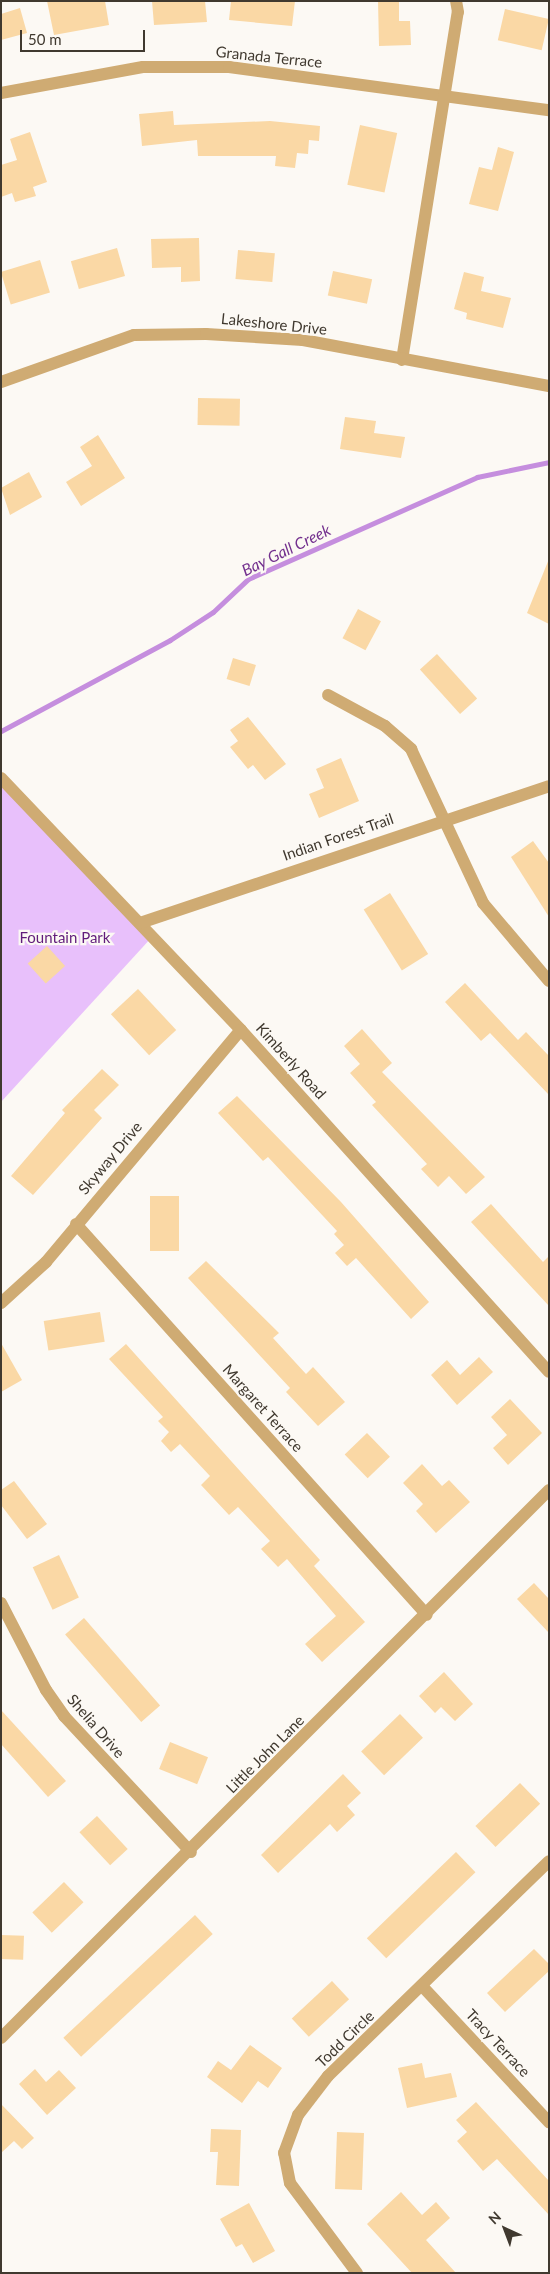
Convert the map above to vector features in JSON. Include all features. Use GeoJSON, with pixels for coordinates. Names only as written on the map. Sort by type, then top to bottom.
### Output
{"type":"FeatureCollection","features":[{"type":"Feature","properties":{"kind":"street"},"geometry":{"type":"LineString","coordinates":[[402,360],[458,12],[456,1]]}},
{"type":"Feature","properties":{"kind":"street","name":"Granada Terrace"},"geometry":{"type":"LineString","coordinates":[[1,92],[144,67],[229,66],[549,110]]}},
{"type":"Feature","properties":{"kind":"street","name":"Lakeshore Drive"},"geometry":{"type":"LineString","coordinates":[[1,382],[134,336],[206,334],[303,340],[549,386]]}},
{"type":"Feature","properties":{"kind":"street"},"geometry":{"type":"LineString","coordinates":[[328,695],[399,736],[421,764],[483,903],[549,981]]}},
{"type":"Feature","properties":{"kind":"street","name":"Kimberly Road"},"geometry":{"type":"LineString","coordinates":[[1,778],[241,1030],[549,1372]]}},
{"type":"Feature","properties":{"kind":"street","name":"Indian Forest Trail"},"geometry":{"type":"LineString","coordinates":[[140,923],[444,819],[549,786]]}},
{"type":"Feature","properties":{"kind":"street","name":"Skyway Drive"},"geometry":{"type":"LineString","coordinates":[[1,1303],[46,1262],[241,1030]]}},
{"type":"Feature","properties":{"kind":"street","name":"Margaret Terrace"},"geometry":{"type":"LineString","coordinates":[[76,1224],[427,1615]]}},
{"type":"Feature","properties":{"kind":"street","name":"Little John Lane"},"geometry":{"type":"LineString","coordinates":[[2,2036],[191,1852],[549,1490]]}},
{"type":"Feature","properties":{"kind":"street","name":"Shelia Drive"},"geometry":{"type":"LineString","coordinates":[[1,1602],[46,1690],[64,1716],[191,1852]]}},
{"type":"Feature","properties":{"kind":"street","name":"Todd Circle"},"geometry":{"type":"LineString","coordinates":[[357,2273],[290,2183],[284,2153],[298,2115],[328,2076],[423,1987],[549,1861]]}},
{"type":"Feature","properties":{"kind":"street","name":"Tracy Terrace"},"geometry":{"type":"LineString","coordinates":[[423,1987],[549,2122]]}},
{"type":"Feature","properties":{"kind":"green space","name":"Fountain Park"},"geometry":{"type":"Polygon","coordinates":[[[1,778],[152,937],[1,1102],[1,778]]]}},
{"type":"Feature","properties":{"kind":"building"},"geometry":{"type":"Polygon","coordinates":[[[47,1],[105,1],[109,25],[54,35],[47,1]]]}},
{"type":"Feature","properties":{"kind":"building"},"geometry":{"type":"Polygon","coordinates":[[[152,1],[205,1],[207,22],[154,25],[152,1]]]}},
{"type":"Feature","properties":{"kind":"building"},"geometry":{"type":"Polygon","coordinates":[[[231,1],[295,1],[292,26],[229,20],[231,1]]]}},
{"type":"Feature","properties":{"kind":"building"},"geometry":{"type":"Polygon","coordinates":[[[378,1],[399,1],[399,21],[410,21],[411,45],[379,46],[378,1]]]}},
{"type":"Feature","properties":{"kind":"building"},"geometry":{"type":"Polygon","coordinates":[[[20,8],[27,33],[1,40],[1,14],[20,8]]]}},
{"type":"Feature","properties":{"kind":"building"},"geometry":{"type":"Polygon","coordinates":[[[505,9],[549,19],[542,50],[498,40],[505,9]]]}},
{"type":"Feature","properties":{"kind":"building"},"geometry":{"type":"Polygon","coordinates":[[[173,111],[174,125],[270,121],[320,126],[319,141],[309,140],[308,154],[297,153],[295,168],[275,166],[276,156],[198,156],[197,140],[142,146],[139,114],[173,111]]]}},
{"type":"Feature","properties":{"kind":"building"},"geometry":{"type":"Polygon","coordinates":[[[360,125],[397,133],[384,193],[347,185],[360,125]]]}},
{"type":"Feature","properties":{"kind":"building"},"geometry":{"type":"Polygon","coordinates":[[[30,132],[47,182],[33,187],[36,196],[15,202],[12,193],[1,197],[1,165],[17,160],[10,139],[30,132]]]}},
{"type":"Feature","properties":{"kind":"building"},"geometry":{"type":"Polygon","coordinates":[[[498,147],[514,152],[498,211],[469,204],[479,167],[492,170],[498,147]]]}},
{"type":"Feature","properties":{"kind":"building"},"geometry":{"type":"Polygon","coordinates":[[[199,238],[200,281],[181,282],[181,267],[152,268],[151,239],[199,238]]]}},
{"type":"Feature","properties":{"kind":"building"},"geometry":{"type":"Polygon","coordinates":[[[117,248],[125,276],[79,289],[71,261],[117,248]]]}},
{"type":"Feature","properties":{"kind":"building"},"geometry":{"type":"Polygon","coordinates":[[[238,250],[275,253],[272,282],[235,279],[238,250]]]}},
{"type":"Feature","properties":{"kind":"building"},"geometry":{"type":"Polygon","coordinates":[[[40,260],[50,293],[11,305],[1,272],[40,260]]]}},
{"type":"Feature","properties":{"kind":"building"},"geometry":{"type":"Polygon","coordinates":[[[333,271],[372,279],[367,304],[328,295],[333,271]]]}},
{"type":"Feature","properties":{"kind":"building"},"geometry":{"type":"Polygon","coordinates":[[[464,272],[484,277],[481,291],[511,298],[503,328],[466,319],[467,313],[454,309],[464,272]]]}},
{"type":"Feature","properties":{"kind":"building"},"geometry":{"type":"Polygon","coordinates":[[[198,398],[240,399],[240,426],[198,425],[198,398]]]}},
{"type":"Feature","properties":{"kind":"building"},"geometry":{"type":"Polygon","coordinates":[[[345,417],[376,421],[374,433],[405,437],[401,458],[340,449],[345,417]]]}},
{"type":"Feature","properties":{"kind":"building"},"geometry":{"type":"Polygon","coordinates":[[[98,435],[125,478],[81,506],[66,482],[92,466],[80,447],[98,435]]]}},
{"type":"Feature","properties":{"kind":"building"},"geometry":{"type":"Polygon","coordinates":[[[29,472],[42,497],[10,515],[1,488],[29,472]]]}},
{"type":"Feature","properties":{"kind":"building"},"geometry":{"type":"Polygon","coordinates":[[[549,559],[549,624],[527,613],[549,559]]]}},
{"type":"Feature","properties":{"kind":"building"},"geometry":{"type":"Polygon","coordinates":[[[358,609],[381,621],[365,650],[343,638],[358,609]]]}},
{"type":"Feature","properties":{"kind":"building"},"geometry":{"type":"Polygon","coordinates":[[[437,654],[477,699],[460,714],[420,669],[437,654]]]}},
{"type":"Feature","properties":{"kind":"building"},"geometry":{"type":"Polygon","coordinates":[[[233,658],[256,665],[250,686],[227,679],[233,658]]]}},
{"type":"Feature","properties":{"kind":"building"},"geometry":{"type":"Polygon","coordinates":[[[248,717],[286,764],[265,780],[253,765],[248,769],[230,747],[238,741],[230,730],[248,717]]]}},
{"type":"Feature","properties":{"kind":"building"},"geometry":{"type":"Polygon","coordinates":[[[341,758],[359,801],[319,818],[309,794],[324,788],[316,769],[341,758]]]}},
{"type":"Feature","properties":{"kind":"building"},"geometry":{"type":"Polygon","coordinates":[[[533,841],[549,863],[549,917],[511,857],[533,841]]]}},
{"type":"Feature","properties":{"kind":"building"},"geometry":{"type":"Polygon","coordinates":[[[390,893],[428,954],[402,970],[364,909],[390,893]]]}},
{"type":"Feature","properties":{"kind":"building"},"geometry":{"type":"Polygon","coordinates":[[[47,946],[65,966],[46,983],[28,963],[47,946]]]}},
{"type":"Feature","properties":{"kind":"building"},"geometry":{"type":"Polygon","coordinates":[[[465,983],[518,1040],[526,1032],[549,1056],[549,1095],[490,1033],[481,1041],[445,1002],[465,983]]]}},
{"type":"Feature","properties":{"kind":"building"},"geometry":{"type":"Polygon","coordinates":[[[138,989],[176,1030],[149,1055],[111,1014],[138,989]]]}},
{"type":"Feature","properties":{"kind":"building"},"geometry":{"type":"Polygon","coordinates":[[[362,1029],[392,1063],[382,1072],[485,1177],[466,1194],[449,1176],[438,1187],[421,1169],[427,1164],[372,1105],[376,1102],[350,1073],[360,1064],[344,1046],[362,1029]]]}},
{"type":"Feature","properties":{"kind":"building"},"geometry":{"type":"Polygon","coordinates":[[[102,1069],[119,1085],[94,1110],[102,1118],[33,1195],[11,1176],[65,1113],[62,1110],[102,1069]]]}},
{"type":"Feature","properties":{"kind":"building"},"geometry":{"type":"Polygon","coordinates":[[[237,1096],[341,1202],[429,1302],[411,1319],[356,1258],[347,1266],[335,1253],[344,1245],[334,1234],[337,1231],[268,1157],[263,1161],[218,1113],[237,1096]]]}},
{"type":"Feature","properties":{"kind":"building"},"geometry":{"type":"Polygon","coordinates":[[[150,1196],[179,1196],[179,1251],[150,1251],[150,1196]]]}},
{"type":"Feature","properties":{"kind":"building"},"geometry":{"type":"Polygon","coordinates":[[[491,1204],[543,1262],[549,1256],[549,1306],[471,1222],[491,1204]]]}},
{"type":"Feature","properties":{"kind":"building"},"geometry":{"type":"Polygon","coordinates":[[[206,1261],[279,1333],[273,1338],[306,1374],[313,1367],[345,1402],[318,1426],[286,1392],[290,1388],[188,1278],[206,1261]]]}},
{"type":"Feature","properties":{"kind":"building"},"geometry":{"type":"Polygon","coordinates":[[[100,1312],[105,1342],[48,1351],[44,1321],[100,1312]]]}},
{"type":"Feature","properties":{"kind":"building"},"geometry":{"type":"Polygon","coordinates":[[[1,1343],[22,1380],[1,1392],[1,1343]]]}},
{"type":"Feature","properties":{"kind":"building"},"geometry":{"type":"Polygon","coordinates":[[[126,1344],[320,1560],[314,1566],[365,1622],[322,1662],[305,1644],[336,1616],[287,1559],[278,1567],[261,1549],[270,1541],[238,1507],[229,1515],[201,1485],[210,1476],[180,1444],[171,1452],[161,1441],[169,1432],[158,1421],[163,1417],[109,1359],[126,1344]]]}},
{"type":"Feature","properties":{"kind":"building"},"geometry":{"type":"Polygon","coordinates":[[[479,1357],[493,1372],[457,1405],[431,1375],[447,1360],[460,1375],[479,1357]]]}},
{"type":"Feature","properties":{"kind":"building"},"geometry":{"type":"Polygon","coordinates":[[[510,1399],[542,1433],[508,1465],[493,1448],[507,1435],[491,1417],[510,1399]]]}},
{"type":"Feature","properties":{"kind":"building"},"geometry":{"type":"Polygon","coordinates":[[[367,1433],[390,1457],[368,1478],[345,1455],[367,1433]]]}},
{"type":"Feature","properties":{"kind":"building"},"geometry":{"type":"Polygon","coordinates":[[[422,1464],[442,1486],[449,1480],[470,1502],[436,1533],[416,1511],[423,1504],[403,1483],[422,1464]]]}},
{"type":"Feature","properties":{"kind":"building"},"geometry":{"type":"Polygon","coordinates":[[[14,1481],[47,1524],[27,1539],[1,1505],[1,1490],[14,1481]]]}},
{"type":"Feature","properties":{"kind":"building"},"geometry":{"type":"Polygon","coordinates":[[[59,1555],[79,1598],[53,1610],[33,1567],[59,1555]]]}},
{"type":"Feature","properties":{"kind":"building"},"geometry":{"type":"Polygon","coordinates":[[[534,1583],[549,1599],[549,1633],[517,1599],[534,1583]]]}},
{"type":"Feature","properties":{"kind":"building"},"geometry":{"type":"Polygon","coordinates":[[[84,1618],[160,1706],[141,1722],[65,1634],[84,1618]]]}},
{"type":"Feature","properties":{"kind":"building"},"geometry":{"type":"Polygon","coordinates":[[[444,1672],[473,1704],[455,1721],[441,1707],[435,1713],[419,1696],[444,1672]]]}},
{"type":"Feature","properties":{"kind":"building"},"geometry":{"type":"Polygon","coordinates":[[[1,1710],[66,1781],[48,1797],[1,1744],[1,1710]]]}},
{"type":"Feature","properties":{"kind":"building"},"geometry":{"type":"Polygon","coordinates":[[[400,1714],[423,1738],[384,1775],[361,1752],[400,1714]]]}},
{"type":"Feature","properties":{"kind":"building"},"geometry":{"type":"Polygon","coordinates":[[[170,1742],[208,1757],[197,1784],[159,1769],[170,1742]]]}},
{"type":"Feature","properties":{"kind":"building"},"geometry":{"type":"Polygon","coordinates":[[[343,1774],[361,1793],[347,1806],[355,1815],[337,1832],[330,1824],[278,1873],[261,1855],[343,1774]]]}},
{"type":"Feature","properties":{"kind":"building"},"geometry":{"type":"Polygon","coordinates":[[[520,1783],[540,1804],[496,1847],[475,1826],[520,1783]]]}},
{"type":"Feature","properties":{"kind":"building"},"geometry":{"type":"Polygon","coordinates":[[[97,1816],[128,1849],[110,1865],[79,1832],[97,1816]]]}},
{"type":"Feature","properties":{"kind":"building"},"geometry":{"type":"Polygon","coordinates":[[[456,1852],[475,1872],[386,1958],[367,1938],[456,1852]]]}},
{"type":"Feature","properties":{"kind":"building"},"geometry":{"type":"Polygon","coordinates":[[[64,1882],[83,1902],[52,1933],[32,1913],[64,1882]]]}},
{"type":"Feature","properties":{"kind":"building"},"geometry":{"type":"Polygon","coordinates":[[[195,1915],[213,1934],[81,2057],[63,2038],[195,1915]]]}},
{"type":"Feature","properties":{"kind":"building"},"geometry":{"type":"Polygon","coordinates":[[[1,1935],[24,1936],[23,1960],[1,1959],[1,1935]]]}},
{"type":"Feature","properties":{"kind":"building"},"geometry":{"type":"Polygon","coordinates":[[[534,1949],[549,1964],[549,1971],[505,2012],[487,1993],[534,1949]]]}},
{"type":"Feature","properties":{"kind":"building"},"geometry":{"type":"Polygon","coordinates":[[[332,1981],[349,1999],[309,2037],[292,2019],[332,1981]]]}},
{"type":"Feature","properties":{"kind":"building"},"geometry":{"type":"Polygon","coordinates":[[[250,2045],[282,2068],[268,2088],[258,2081],[242,2103],[207,2077],[218,2061],[231,2070],[250,2045]]]}},
{"type":"Feature","properties":{"kind":"building"},"geometry":{"type":"Polygon","coordinates":[[[422,2063],[425,2078],[451,2073],[457,2097],[407,2108],[398,2068],[422,2063]]]}},
{"type":"Feature","properties":{"kind":"building"},"geometry":{"type":"Polygon","coordinates":[[[35,2069],[46,2082],[59,2070],[76,2088],[47,2115],[19,2084],[35,2069]]]}},
{"type":"Feature","properties":{"kind":"building"},"geometry":{"type":"Polygon","coordinates":[[[476,2102],[549,2181],[549,2215],[497,2159],[483,2171],[457,2141],[467,2132],[456,2120],[476,2102]]]}},
{"type":"Feature","properties":{"kind":"building"},"geometry":{"type":"Polygon","coordinates":[[[1,2104],[34,2138],[22,2149],[14,2141],[1,2153],[1,2104]]]}},
{"type":"Feature","properties":{"kind":"building"},"geometry":{"type":"Polygon","coordinates":[[[211,2129],[241,2130],[239,2186],[216,2185],[218,2152],[210,2152],[211,2129]]]}},
{"type":"Feature","properties":{"kind":"building"},"geometry":{"type":"Polygon","coordinates":[[[337,2132],[364,2133],[362,2190],[335,2189],[337,2132]]]}},
{"type":"Feature","properties":{"kind":"building"},"geometry":{"type":"Polygon","coordinates":[[[401,2192],[422,2215],[436,2202],[450,2218],[426,2240],[456,2273],[412,2273],[367,2224],[401,2192]]]}},
{"type":"Feature","properties":{"kind":"building"},"geometry":{"type":"Polygon","coordinates":[[[249,2203],[275,2251],[253,2263],[242,2244],[236,2247],[220,2219],[249,2203]]]}},
{"type":"Feature","properties":{"kind":"waterway","name":"Bay Gall Creek"},"geometry":{"type":"LineString","coordinates":[[1,731],[170,640],[213,612],[248,579],[477,477],[549,462]]}}]}
